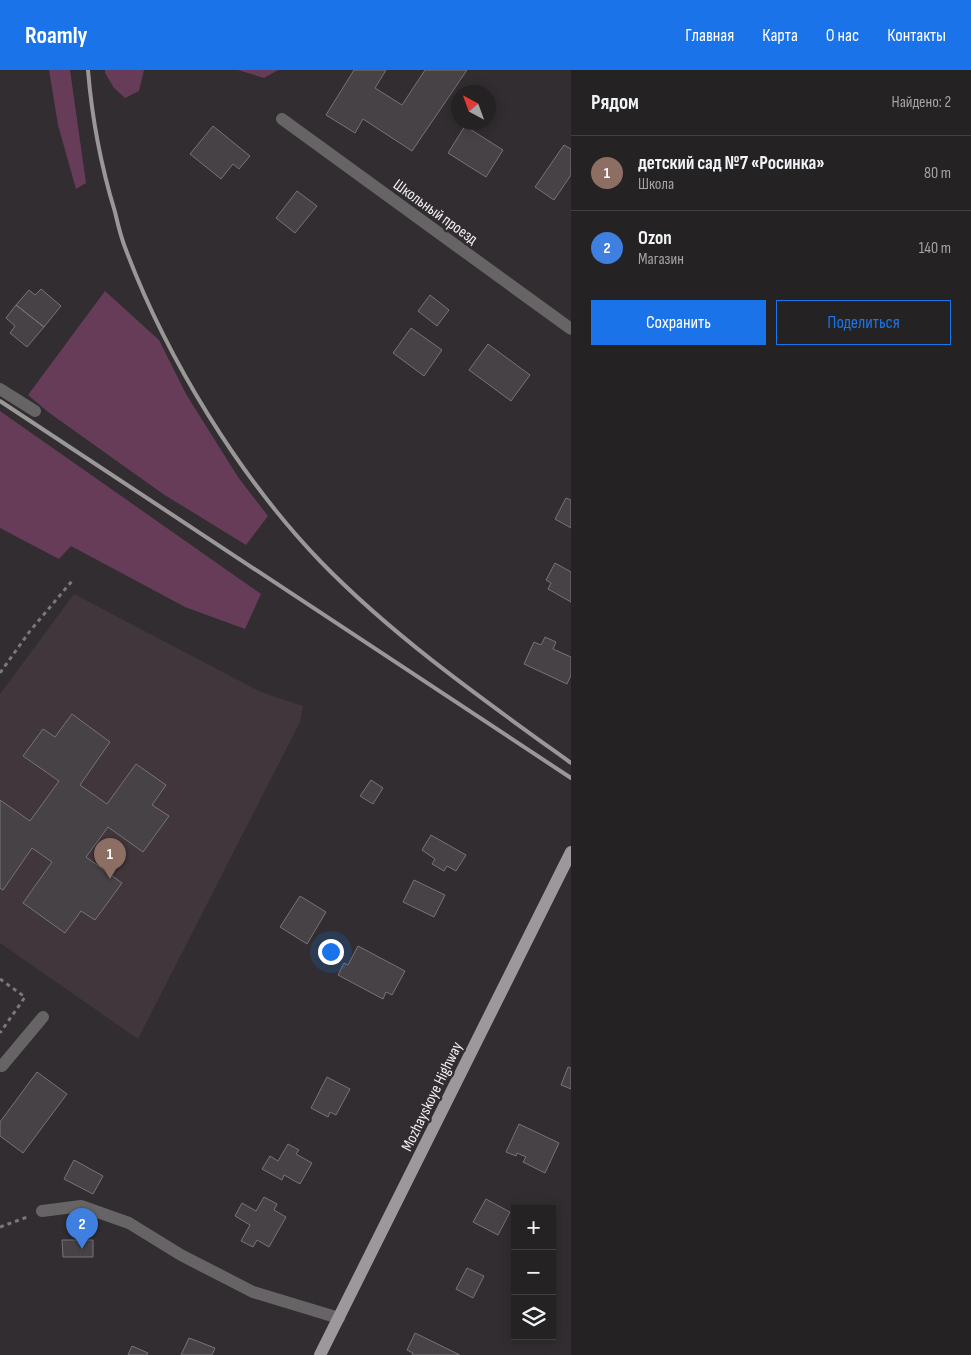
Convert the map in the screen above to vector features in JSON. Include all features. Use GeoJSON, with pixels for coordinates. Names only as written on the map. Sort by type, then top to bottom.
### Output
{"type":"FeatureCollection","features":[{"type":"Feature","properties":{"kind":"main road","name":"Mozhayskoye Highway"},"geometry":{"type":"LineString","coordinates":[[320,1355],[571,852]]}},
{"type":"Feature","properties":{"kind":"street","name":"Школьный проезд"},"geometry":{"type":"LineString","coordinates":[[282,119],[571,329]]}},
{"type":"Feature","properties":{"kind":"street"},"geometry":{"type":"LineString","coordinates":[[0,389],[35,411]]}},
{"type":"Feature","properties":{"kind":"street"},"geometry":{"type":"LineString","coordinates":[[1,1067],[43,1017]]}},
{"type":"Feature","properties":{"kind":"street"},"geometry":{"type":"LineString","coordinates":[[42,1212],[81,1206],[129,1223],[181,1255],[253,1292],[339,1318]]}},
{"type":"Feature","properties":{"kind":"path"},"geometry":{"type":"LineString","coordinates":[[0,672],[30,631],[72,581]]}},
{"type":"Feature","properties":{"kind":"path"},"geometry":{"type":"LineString","coordinates":[[0,979],[25,997],[0,1033]]}},
{"type":"Feature","properties":{"kind":"path"},"geometry":{"type":"LineString","coordinates":[[0,1227],[42,1212]]}},
{"type":"Feature","properties":{"kind":"shaded area"},"geometry":{"type":"Polygon","coordinates":[[[49,70],[70,70],[86,183],[76,189],[58,125],[49,70]]]}},
{"type":"Feature","properties":{"kind":"shaded area"},"geometry":{"type":"Polygon","coordinates":[[[105,70],[144,70],[139,91],[125,98],[114,88],[105,70]]]}},
{"type":"Feature","properties":{"kind":"shaded area"},"geometry":{"type":"Polygon","coordinates":[[[238,70],[278,70],[264,78],[238,70]]]}},
{"type":"Feature","properties":{"kind":"shaded area"},"geometry":{"type":"Polygon","coordinates":[[[105,291],[159,340],[186,394],[238,477],[268,516],[246,545],[163,494],[48,412],[28,395],[105,291]]]}},
{"type":"Feature","properties":{"kind":"shaded area"},"geometry":{"type":"Polygon","coordinates":[[[0,411],[261,594],[245,629],[185,607],[71,546],[59,559],[0,528],[0,411]]]}},
{"type":"Feature","properties":{"kind":"shaded area"},"geometry":{"type":"Polygon","coordinates":[[[74,594],[261,692],[303,706],[300,722],[138,1039],[0,943],[0,694],[74,594]]]}},
{"type":"Feature","properties":{"kind":"building"},"geometry":{"type":"Polygon","coordinates":[[[354,70],[386,70],[375,88],[402,105],[425,70],[467,70],[457,85],[451,85],[451,94],[412,151],[363,119],[355,133],[326,115],[354,70]]]}},
{"type":"Feature","properties":{"kind":"building"},"geometry":{"type":"Polygon","coordinates":[[[213,126],[250,156],[239,169],[233,164],[221,179],[190,154],[213,126]]]}},
{"type":"Feature","properties":{"kind":"building"},"geometry":{"type":"Polygon","coordinates":[[[462,130],[471,130],[503,150],[486,177],[448,153],[462,130]]]}},
{"type":"Feature","properties":{"kind":"building"},"geometry":{"type":"Polygon","coordinates":[[[564,145],[571,149],[571,175],[554,200],[535,187],[564,145]]]}},
{"type":"Feature","properties":{"kind":"building"},"geometry":{"type":"Polygon","coordinates":[[[297,191],[317,206],[295,233],[276,218],[297,191]]]}},
{"type":"Feature","properties":{"kind":"building"},"geometry":{"type":"Polygon","coordinates":[[[41,289],[61,306],[44,327],[16,305],[29,290],[35,295],[41,289]]]}},
{"type":"Feature","properties":{"kind":"building"},"geometry":{"type":"Polygon","coordinates":[[[430,295],[449,310],[437,326],[418,311],[430,295]]]}},
{"type":"Feature","properties":{"kind":"building"},"geometry":{"type":"Polygon","coordinates":[[[16,305],[44,327],[27,347],[10,333],[15,326],[6,318],[16,305]]]}},
{"type":"Feature","properties":{"kind":"building"},"geometry":{"type":"Polygon","coordinates":[[[411,328],[442,350],[424,376],[393,353],[411,328]]]}},
{"type":"Feature","properties":{"kind":"building"},"geometry":{"type":"Polygon","coordinates":[[[488,344],[530,375],[511,401],[469,370],[488,344]]]}},
{"type":"Feature","properties":{"kind":"building"},"geometry":{"type":"Polygon","coordinates":[[[566,498],[571,500],[571,528],[555,519],[566,498]]]}},
{"type":"Feature","properties":{"kind":"building"},"geometry":{"type":"Polygon","coordinates":[[[555,563],[571,572],[571,602],[548,589],[551,583],[546,580],[555,563]]]}},
{"type":"Feature","properties":{"kind":"building"},"geometry":{"type":"Polygon","coordinates":[[[545,637],[556,642],[553,649],[571,657],[571,675],[567,684],[524,664],[534,642],[541,645],[545,637]]]}},
{"type":"Feature","properties":{"kind":"building"},"geometry":{"type":"Polygon","coordinates":[[[72,714],[110,742],[80,785],[107,804],[136,764],[166,785],[152,805],[169,816],[143,852],[108,827],[86,857],[122,883],[95,920],[81,911],[65,933],[23,903],[52,862],[32,848],[3,890],[0,888],[0,800],[30,821],[59,781],[23,756],[43,729],[55,737],[72,714]]]}},
{"type":"Feature","properties":{"kind":"building"},"geometry":{"type":"Polygon","coordinates":[[[371,780],[383,788],[373,804],[360,796],[371,780]]]}},
{"type":"Feature","properties":{"kind":"building"},"geometry":{"type":"Polygon","coordinates":[[[431,835],[466,855],[456,871],[447,866],[444,871],[432,864],[435,859],[422,850],[431,835]]]}},
{"type":"Feature","properties":{"kind":"building"},"geometry":{"type":"Polygon","coordinates":[[[414,880],[445,895],[434,917],[403,902],[414,880]]]}},
{"type":"Feature","properties":{"kind":"building"},"geometry":{"type":"Polygon","coordinates":[[[300,896],[326,912],[307,944],[280,927],[300,896]]]}},
{"type":"Feature","properties":{"kind":"building"},"geometry":{"type":"Polygon","coordinates":[[[358,946],[405,971],[392,995],[386,992],[383,999],[338,975],[344,963],[348,965],[358,946]]]}},
{"type":"Feature","properties":{"kind":"building"},"geometry":{"type":"Polygon","coordinates":[[[568,1067],[571,1068],[571,1089],[561,1085],[568,1067]]]}},
{"type":"Feature","properties":{"kind":"building"},"geometry":{"type":"Polygon","coordinates":[[[37,1072],[67,1094],[23,1153],[0,1136],[0,1122],[37,1072]]]}},
{"type":"Feature","properties":{"kind":"building"},"geometry":{"type":"Polygon","coordinates":[[[327,1077],[350,1089],[336,1115],[330,1112],[328,1117],[311,1108],[327,1077]]]}},
{"type":"Feature","properties":{"kind":"building"},"geometry":{"type":"Polygon","coordinates":[[[519,1124],[559,1143],[545,1173],[523,1162],[526,1157],[517,1153],[516,1156],[506,1152],[519,1124]]]}},
{"type":"Feature","properties":{"kind":"building"},"geometry":{"type":"Polygon","coordinates":[[[288,1144],[299,1150],[296,1154],[312,1163],[300,1184],[284,1175],[282,1180],[262,1169],[270,1156],[278,1161],[288,1144]]]}},
{"type":"Feature","properties":{"kind":"building"},"geometry":{"type":"Polygon","coordinates":[[[74,1160],[103,1176],[93,1194],[64,1179],[74,1160]]]}},
{"type":"Feature","properties":{"kind":"building"},"geometry":{"type":"Polygon","coordinates":[[[264,1197],[277,1204],[274,1210],[286,1217],[269,1247],[257,1240],[253,1247],[241,1241],[250,1225],[235,1216],[242,1203],[256,1211],[264,1197]]]}},
{"type":"Feature","properties":{"kind":"building"},"geometry":{"type":"Polygon","coordinates":[[[486,1199],[510,1212],[498,1235],[473,1222],[486,1199]]]}},
{"type":"Feature","properties":{"kind":"building"},"geometry":{"type":"Polygon","coordinates":[[[62,1240],[93,1240],[93,1257],[63,1257],[62,1240]]]}},
{"type":"Feature","properties":{"kind":"building"},"geometry":{"type":"Polygon","coordinates":[[[467,1268],[484,1276],[473,1298],[456,1289],[467,1268]]]}},
{"type":"Feature","properties":{"kind":"building"},"geometry":{"type":"Polygon","coordinates":[[[415,1333],[460,1355],[412,1355],[413,1353],[407,1350],[415,1333]]]}},
{"type":"Feature","properties":{"kind":"building"},"geometry":{"type":"Polygon","coordinates":[[[189,1338],[215,1348],[212,1355],[181,1355],[189,1338]]]}},
{"type":"Feature","properties":{"kind":"building"},"geometry":{"type":"Polygon","coordinates":[[[132,1346],[148,1353],[147,1355],[128,1355],[132,1346]]]}},
{"type":"Feature","properties":{"kind":"railway"},"geometry":{"type":"LineString","coordinates":[[88,70],[101,160],[124,245],[162,333],[208,415],[235,455],[291,529],[349,590],[442,668],[571,763]]}},
{"type":"Feature","properties":{"kind":"railway"},"geometry":{"type":"LineString","coordinates":[[0,401],[571,778]]}},
{"type":"Feature","properties":{"kind":"place","name":"детский сад №7 «Росинка»"},"geometry":{"type":"Point","coordinates":[110,879]}},
{"type":"Feature","properties":{"kind":"place","name":"Ozon"},"geometry":{"type":"Point","coordinates":[82,1249]}}]}
